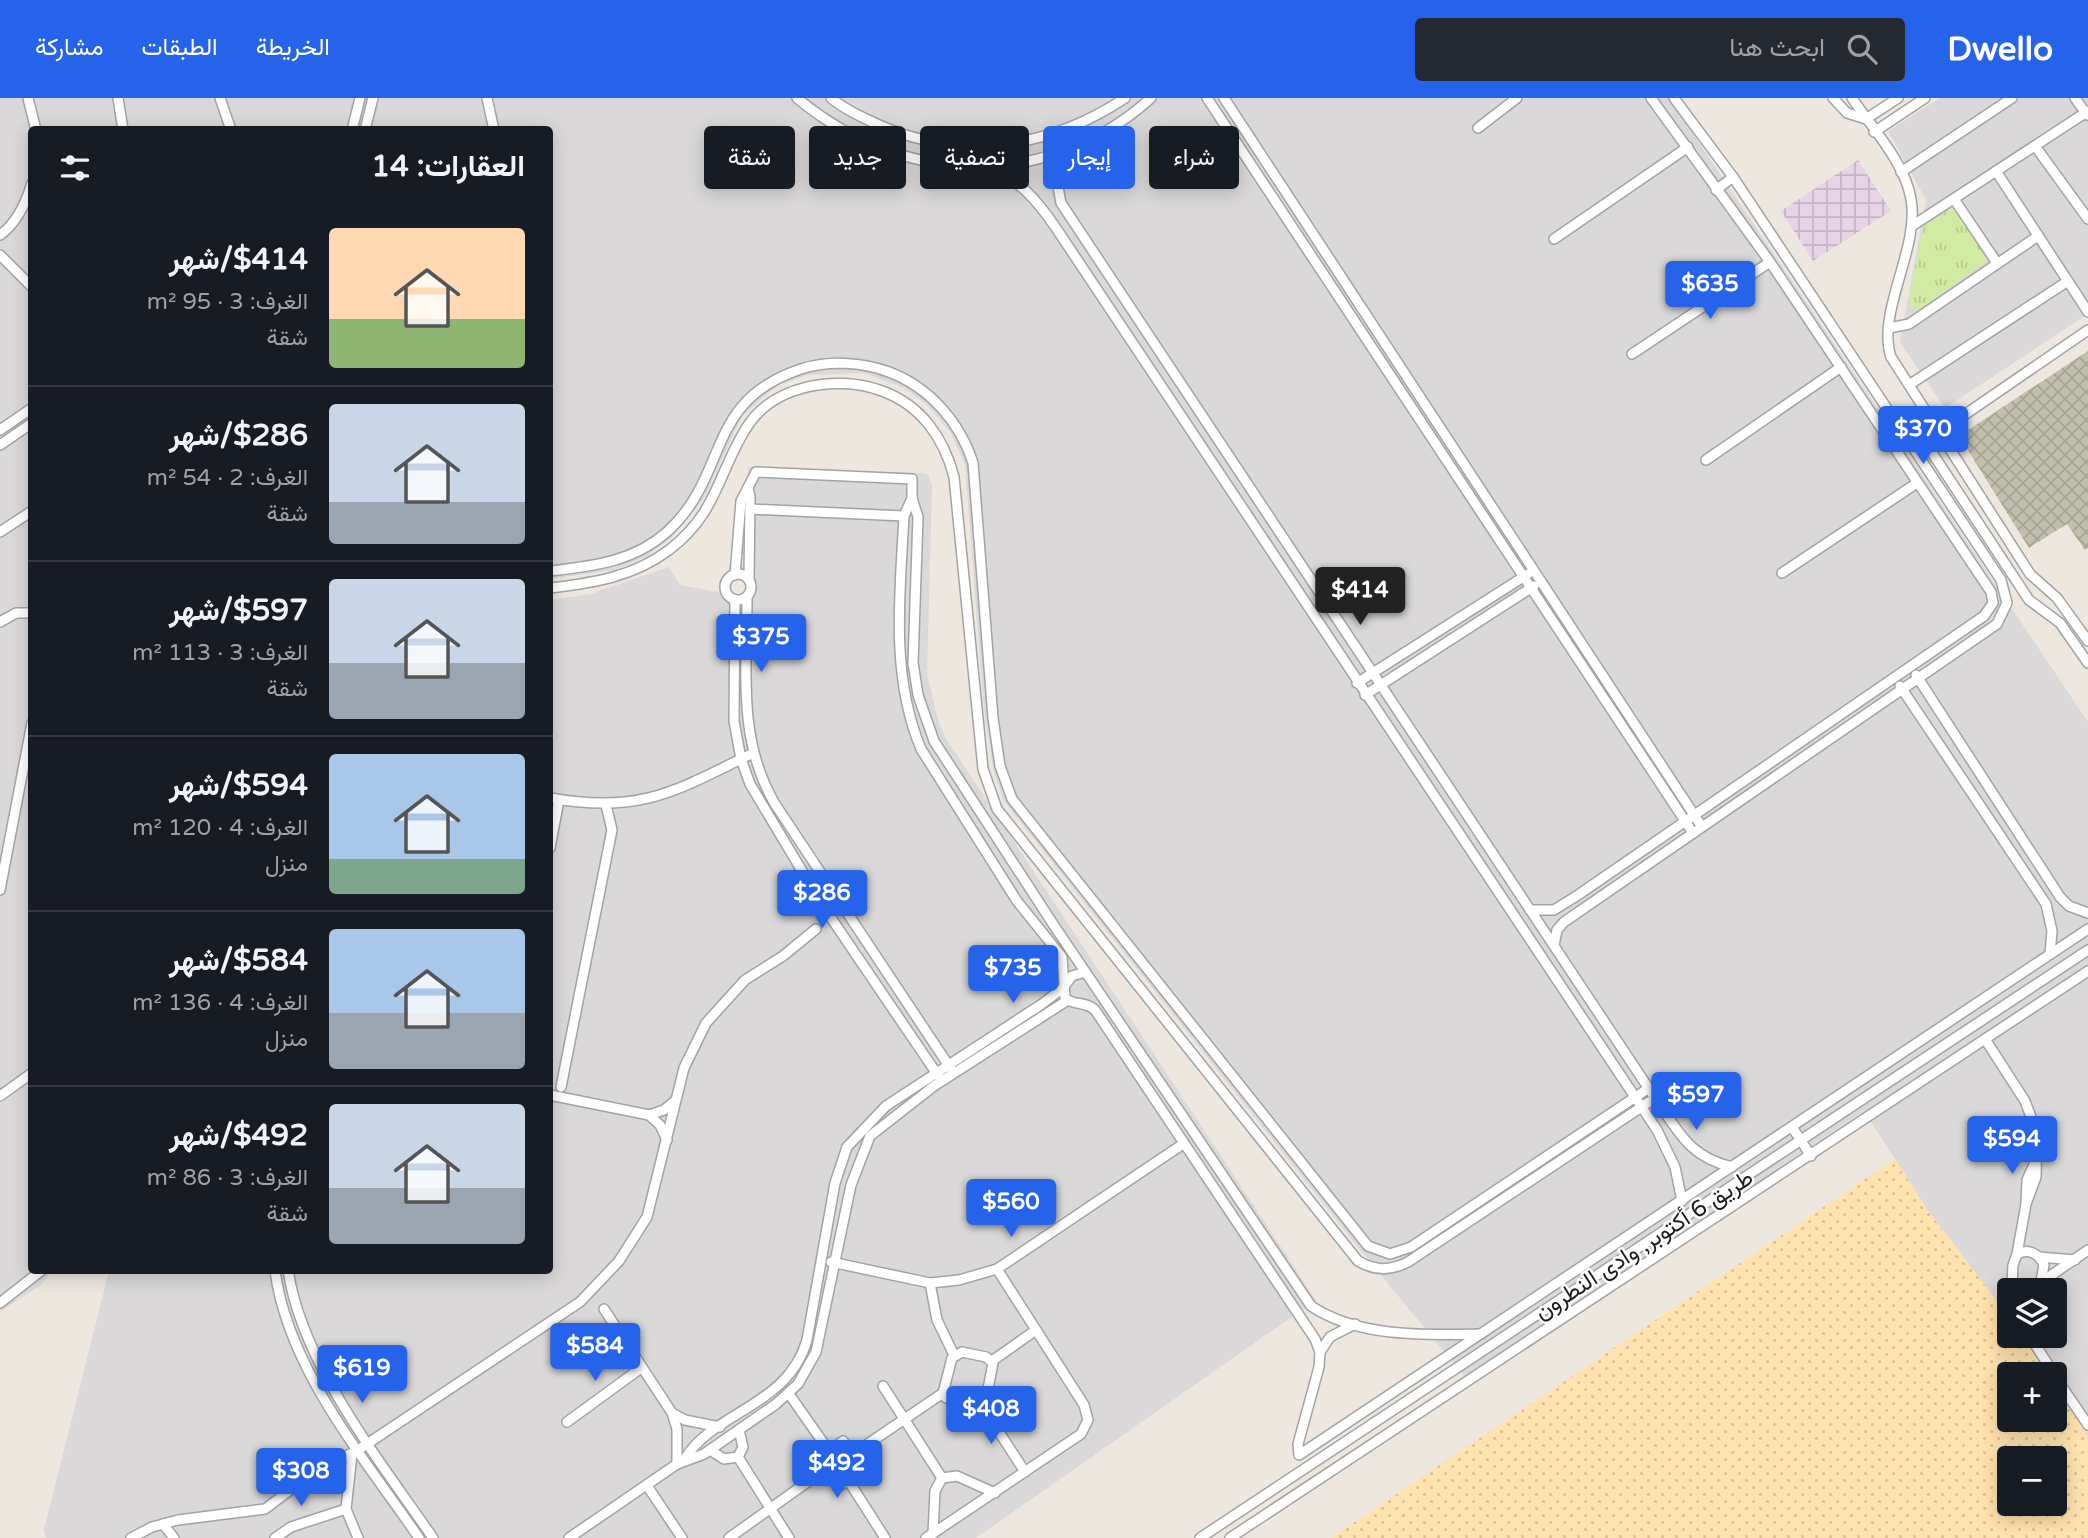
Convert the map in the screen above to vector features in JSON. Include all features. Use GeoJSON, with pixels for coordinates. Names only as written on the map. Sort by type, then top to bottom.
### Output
{"type":"FeatureCollection","features":[{"type":"Feature","properties":{"kind":"street"},"geometry":{"type":"LineString","coordinates":[[27,98],[35,126]]}},
{"type":"Feature","properties":{"kind":"street"},"geometry":{"type":"LineString","coordinates":[[118,98],[122,126]]}},
{"type":"Feature","properties":{"kind":"street"},"geometry":{"type":"LineString","coordinates":[[220,98],[230,126]]}},
{"type":"Feature","properties":{"kind":"street"},"geometry":{"type":"LineString","coordinates":[[353,126],[360,98]]}},
{"type":"Feature","properties":{"kind":"street"},"geometry":{"type":"LineString","coordinates":[[366,126],[373,98]]}},
{"type":"Feature","properties":{"kind":"street"},"geometry":{"type":"LineString","coordinates":[[487,98],[493,126]]}},
{"type":"Feature","properties":{"kind":"street"},"geometry":{"type":"LineString","coordinates":[[797,98],[824,121],[879,149],[920,162]]}},
{"type":"Feature","properties":{"kind":"street"},"geometry":{"type":"LineString","coordinates":[[831,98],[894,132],[925,142],[973,148],[1018,143],[1054,135],[1104,112],[1125,98]]}},
{"type":"Feature","properties":{"kind":"street"},"geometry":{"type":"LineString","coordinates":[[1115,126],[1151,98]]}},
{"type":"Feature","properties":{"kind":"street"},"geometry":{"type":"LineString","coordinates":[[1206,98],[1529,574]]}},
{"type":"Feature","properties":{"kind":"street"},"geometry":{"type":"LineString","coordinates":[[1224,98],[1535,584],[1698,830]]}},
{"type":"Feature","properties":{"kind":"street"},"geometry":{"type":"LineString","coordinates":[[1478,128],[1517,98]]}},
{"type":"Feature","properties":{"kind":"street"},"geometry":{"type":"LineString","coordinates":[[1530,910],[1554,910],[1984,617],[1993,603],[1991,592],[1770,262],[1651,98]]}},
{"type":"Feature","properties":{"kind":"street"},"geometry":{"type":"LineString","coordinates":[[1554,945],[1557,930],[1564,922],[1997,624],[2006,609],[2004,586],[1733,177],[1674,98]]}},
{"type":"Feature","properties":{"kind":"street"},"geometry":{"type":"LineString","coordinates":[[1833,98],[1847,113],[1866,119]]}},
{"type":"Feature","properties":{"kind":"street"},"geometry":{"type":"LineString","coordinates":[[1852,98],[1901,172],[1911,198],[1912,226],[1887,343],[1891,358],[2030,574],[2057,598],[2088,641]]}},
{"type":"Feature","properties":{"kind":"street"},"geometry":{"type":"LineString","coordinates":[[1866,119],[1898,98]]}},
{"type":"Feature","properties":{"kind":"street"},"geometry":{"type":"LineString","coordinates":[[1874,132],[1925,98]]}},
{"type":"Feature","properties":{"kind":"street"},"geometry":{"type":"LineString","coordinates":[[1901,172],[2012,98]]}},
{"type":"Feature","properties":{"kind":"street"},"geometry":{"type":"LineString","coordinates":[[1912,226],[2087,114],[2075,98]]}},
{"type":"Feature","properties":{"kind":"street"},"geometry":{"type":"LineString","coordinates":[[1104,112],[1111,126]]}},
{"type":"Feature","properties":{"kind":"street"},"geometry":{"type":"LineString","coordinates":[[2035,146],[2088,219]]}},
{"type":"Feature","properties":{"kind":"street"},"geometry":{"type":"LineString","coordinates":[[1554,239],[1688,148]]}},
{"type":"Feature","properties":{"kind":"street"},"geometry":{"type":"LineString","coordinates":[[1996,171],[2088,312]]}},
{"type":"Feature","properties":{"kind":"street"},"geometry":{"type":"LineString","coordinates":[[1716,190],[1733,177]]}},
{"type":"Feature","properties":{"kind":"street"},"geometry":{"type":"LineString","coordinates":[[1025,189],[1042,207],[1657,1130],[1675,1167],[1682,1201]]}},
{"type":"Feature","properties":{"kind":"street"},"geometry":{"type":"LineString","coordinates":[[1056,189],[1057,195],[1655,1098],[1694,1151],[1708,1160],[1732,1167]]}},
{"type":"Feature","properties":{"kind":"street"},"geometry":{"type":"LineString","coordinates":[[1042,207],[1057,195]]}},
{"type":"Feature","properties":{"kind":"street"},"geometry":{"type":"LineString","coordinates":[[0,236],[9,229],[28,197]]}},
{"type":"Feature","properties":{"kind":"street"},"geometry":{"type":"LineString","coordinates":[[1954,199],[1997,263]]}},
{"type":"Feature","properties":{"kind":"street"},"geometry":{"type":"LineString","coordinates":[[1889,328],[1909,324],[2038,236]]}},
{"type":"Feature","properties":{"kind":"street"},"geometry":{"type":"LineString","coordinates":[[0,255],[28,283]]}},
{"type":"Feature","properties":{"kind":"street"},"geometry":{"type":"LineString","coordinates":[[1632,354],[1770,262]]}},
{"type":"Feature","properties":{"kind":"street"},"geometry":{"type":"LineString","coordinates":[[1909,385],[2068,281]]}},
{"type":"Feature","properties":{"kind":"street"},"geometry":{"type":"LineString","coordinates":[[2088,330],[1925,442],[2029,600],[2060,623],[2088,663]]}},
{"type":"Feature","properties":{"kind":"street"},"geometry":{"type":"LineString","coordinates":[[553,570],[612,562],[641,550],[667,531],[697,495],[736,411],[754,392],[775,378],[806,367],[851,363],[880,369],[906,380],[932,398],[950,418],[966,444],[972,463],[993,718],[1006,787],[1016,806],[1360,1238],[1382,1253],[1398,1253],[1410,1247],[1649,1088]]}},
{"type":"Feature","properties":{"kind":"street"},"geometry":{"type":"LineString","coordinates":[[1706,460],[1841,367]]}},
{"type":"Feature","properties":{"kind":"street"},"geometry":{"type":"LineString","coordinates":[[553,588],[617,577],[644,566],[674,545],[691,530],[716,496],[744,431],[752,419],[784,396],[808,386],[848,383],[875,388],[906,403],[922,417],[939,439],[954,477],[970,667],[986,783],[997,809],[1346,1249],[1367,1266],[1388,1270],[1408,1262],[1655,1098]]}},
{"type":"Feature","properties":{"kind":"street"},"geometry":{"type":"LineString","coordinates":[[0,430],[28,411]]}},
{"type":"Feature","properties":{"kind":"street"},"geometry":{"type":"LineString","coordinates":[[0,445],[28,427]]}},
{"type":"Feature","properties":{"kind":"street"},"geometry":{"type":"LineString","coordinates":[[1946,473],[1961,464]]}},
{"type":"Feature","properties":{"kind":"street"},"geometry":{"type":"LineString","coordinates":[[942,1081],[838,927],[764,810],[741,759],[734,707],[735,600],[727,593],[726,585],[735,575],[741,501],[753,474],[761,470],[905,476],[913,481],[912,498],[904,516],[901,678],[914,732],[931,764],[1017,901],[1043,931],[1065,963],[1063,988],[1068,1000]]}},
{"type":"Feature","properties":{"kind":"street"},"geometry":{"type":"LineString","coordinates":[[1782,573],[1917,483]]}},
{"type":"Feature","properties":{"kind":"street"},"geometry":{"type":"LineString","coordinates":[[748,488],[748,579],[751,588],[747,597],[746,706],[753,753],[775,804],[954,1074]]}},
{"type":"Feature","properties":{"kind":"street"},"geometry":{"type":"LineString","coordinates":[[912,498],[918,517],[912,663],[928,727],[943,755],[1053,924],[1301,1294],[1316,1310],[1355,1324],[1416,1335],[1483,1334]]}},
{"type":"Feature","properties":{"kind":"street"},"geometry":{"type":"LineString","coordinates":[[750,509],[904,516]]}},
{"type":"Feature","properties":{"kind":"street"},"geometry":{"type":"LineString","coordinates":[[0,532],[28,514]]}},
{"type":"Feature","properties":{"kind":"street"},"geometry":{"type":"LineString","coordinates":[[902,574],[915,575]]}},
{"type":"Feature","properties":{"kind":"street"},"geometry":{"type":"LineString","coordinates":[[1357,682],[1529,574]]}},
{"type":"Feature","properties":{"kind":"street"},"geometry":{"type":"LineString","coordinates":[[735,575],[748,579]]}},
{"type":"Feature","properties":{"kind":"street"},"geometry":{"type":"LineString","coordinates":[[1365,695],[1535,584]]}},
{"type":"Feature","properties":{"kind":"street"},"geometry":{"type":"LineString","coordinates":[[735,600],[747,597]]}},
{"type":"Feature","properties":{"kind":"street"},"geometry":{"type":"LineString","coordinates":[[0,622],[16,613],[28,613]]}},
{"type":"Feature","properties":{"kind":"street"},"geometry":{"type":"LineString","coordinates":[[1911,668],[2049,881],[2069,906],[2088,913]]}},
{"type":"Feature","properties":{"kind":"street"},"geometry":{"type":"LineString","coordinates":[[1896,678],[2036,890],[2052,921],[2050,954]]}},
{"type":"Feature","properties":{"kind":"street"},"geometry":{"type":"LineString","coordinates":[[0,890],[28,744]]}},
{"type":"Feature","properties":{"kind":"street"},"geometry":{"type":"LineString","coordinates":[[554,799],[606,805],[654,799],[753,753]]}},
{"type":"Feature","properties":{"kind":"street"},"geometry":{"type":"LineString","coordinates":[[1959,775],[1973,765]]}},
{"type":"Feature","properties":{"kind":"street"},"geometry":{"type":"LineString","coordinates":[[561,1087],[612,830],[606,805]]}},
{"type":"Feature","properties":{"kind":"street"},"geometry":{"type":"LineString","coordinates":[[2036,890],[2049,881]]}},
{"type":"Feature","properties":{"kind":"street"},"geometry":{"type":"LineString","coordinates":[[1090,926],[1103,915]]}},
{"type":"Feature","properties":{"kind":"street"},"geometry":{"type":"LineString","coordinates":[[838,927],[850,918]]}},
{"type":"Feature","properties":{"kind":"street"},"geometry":{"type":"LineString","coordinates":[[1043,931],[1053,924]]}},
{"type":"Feature","properties":{"kind":"street"},"geometry":{"type":"LineString","coordinates":[[131,1538],[163,1524],[265,1509],[314,1472],[355,1452],[565,1314],[593,1290],[620,1261],[647,1217],[688,1056],[713,1013],[745,981],[783,956],[816,929]]}},
{"type":"Feature","properties":{"kind":"street"},"geometry":{"type":"LineString","coordinates":[[680,1462],[696,1459],[739,1430],[789,1394],[806,1375],[817,1352],[851,1185],[864,1144],[878,1127],[942,1081],[1068,1000],[1092,1007],[1315,1339],[1320,1352],[1319,1367],[1298,1444],[1299,1455],[2088,929]]}},
{"type":"Feature","properties":{"kind":"street","name":"طريق 6 أكتوبر, وادى النطرون"},"geometry":{"type":"LineString","coordinates":[[1200,1538],[1802,1142],[2088,950]]}},
{"type":"Feature","properties":{"kind":"street","name":"طريق 6 أكتوبر, وادى النطرون"},"geometry":{"type":"LineString","coordinates":[[1230,1538],[2088,971]]}},
{"type":"Feature","properties":{"kind":"street"},"geometry":{"type":"LineString","coordinates":[[569,1538],[648,1487],[680,1462],[689,1451],[781,1383],[799,1362],[807,1340],[837,1176],[847,1147],[886,1106],[1042,1003],[1063,988],[1072,976],[1085,972]]}},
{"type":"Feature","properties":{"kind":"street"},"geometry":{"type":"LineString","coordinates":[[1042,1003],[1048,1013]]}},
{"type":"Feature","properties":{"kind":"street"},"geometry":{"type":"LineString","coordinates":[[1985,1040],[2032,1116],[2037,1133],[2037,1158],[2027,1180],[2026,1204],[2011,1278]]}},
{"type":"Feature","properties":{"kind":"street"},"geometry":{"type":"LineString","coordinates":[[1133,1068],[1143,1060]]}},
{"type":"Feature","properties":{"kind":"street"},"geometry":{"type":"LineString","coordinates":[[0,1097],[28,1076]]}},
{"type":"Feature","properties":{"kind":"street"},"geometry":{"type":"LineString","coordinates":[[553,1095],[649,1115],[660,1125],[667,1140]]}},
{"type":"Feature","properties":{"kind":"street"},"geometry":{"type":"LineString","coordinates":[[649,1115],[664,1110],[676,1100]]}},
{"type":"Feature","properties":{"kind":"street"},"geometry":{"type":"LineString","coordinates":[[1657,1130],[1671,1120]]}},
{"type":"Feature","properties":{"kind":"street"},"geometry":{"type":"LineString","coordinates":[[1792,1127],[1811,1156]]}},
{"type":"Feature","properties":{"kind":"street"},"geometry":{"type":"LineString","coordinates":[[821,1260],[930,1283],[959,1280],[996,1269],[1183,1144]]}},
{"type":"Feature","properties":{"kind":"street"},"geometry":{"type":"LineString","coordinates":[[1237,1225],[1249,1216]]}},
{"type":"Feature","properties":{"kind":"street"},"geometry":{"type":"LineString","coordinates":[[1247,1240],[1259,1232]]}},
{"type":"Feature","properties":{"kind":"street"},"geometry":{"type":"LineString","coordinates":[[2048,1278],[2088,1250]]}},
{"type":"Feature","properties":{"kind":"street"},"geometry":{"type":"LineString","coordinates":[[2017,1254],[2027,1251],[2039,1257],[2075,1260]]}},
{"type":"Feature","properties":{"kind":"street"},"geometry":{"type":"LineString","coordinates":[[2039,1257],[2044,1265],[2041,1278]]}},
{"type":"Feature","properties":{"kind":"street"},"geometry":{"type":"LineString","coordinates":[[929,1536],[1081,1434],[1088,1420],[1084,1405],[996,1269]]}},
{"type":"Feature","properties":{"kind":"street"},"geometry":{"type":"LineString","coordinates":[[1274,1279],[1286,1271]]}},
{"type":"Feature","properties":{"kind":"street"},"geometry":{"type":"LineString","coordinates":[[0,1303],[37,1274]]}},
{"type":"Feature","properties":{"kind":"street"},"geometry":{"type":"LineString","coordinates":[[276,1274],[293,1341],[355,1452],[419,1538]]}},
{"type":"Feature","properties":{"kind":"street"},"geometry":{"type":"LineString","coordinates":[[289,1274],[293,1298],[306,1335],[368,1443],[433,1538]]}},
{"type":"Feature","properties":{"kind":"street"},"geometry":{"type":"LineString","coordinates":[[853,1454],[943,1393],[954,1354],[937,1321],[930,1283]]}},
{"type":"Feature","properties":{"kind":"street"},"geometry":{"type":"LineString","coordinates":[[1289,1302],[1301,1294]]}},
{"type":"Feature","properties":{"kind":"street"},"geometry":{"type":"LineString","coordinates":[[604,1309],[672,1413],[677,1429],[680,1462]]}},
{"type":"Feature","properties":{"kind":"street"},"geometry":{"type":"LineString","coordinates":[[1320,1352],[1337,1331],[1355,1324]]}},
{"type":"Feature","properties":{"kind":"street"},"geometry":{"type":"LineString","coordinates":[[992,1361],[1036,1330]]}},
{"type":"Feature","properties":{"kind":"street"},"geometry":{"type":"LineString","coordinates":[[954,1354],[962,1352],[992,1361]]}},
{"type":"Feature","properties":{"kind":"street"},"geometry":{"type":"LineString","coordinates":[[981,1404],[986,1399],[994,1366],[992,1361]]}},
{"type":"Feature","properties":{"kind":"street"},"geometry":{"type":"LineString","coordinates":[[567,1422],[641,1368]]}},
{"type":"Feature","properties":{"kind":"street"},"geometry":{"type":"LineString","coordinates":[[883,1386],[942,1478]]}},
{"type":"Feature","properties":{"kind":"street"},"geometry":{"type":"LineString","coordinates":[[943,1393],[946,1398],[981,1404],[1025,1472]]}},
{"type":"Feature","properties":{"kind":"street"},"geometry":{"type":"LineString","coordinates":[[789,1394],[829,1451]]}},
{"type":"Feature","properties":{"kind":"street"},"geometry":{"type":"LineString","coordinates":[[2067,1394],[2088,1425]]}},
{"type":"Feature","properties":{"kind":"street"},"geometry":{"type":"LineString","coordinates":[[672,1413],[685,1420],[720,1427]]}},
{"type":"Feature","properties":{"kind":"street"},"geometry":{"type":"LineString","coordinates":[[738,1457],[743,1447],[739,1430]]}},
{"type":"Feature","properties":{"kind":"street"},"geometry":{"type":"LineString","coordinates":[[843,1441],[853,1454],[863,1469],[840,1486],[820,1458],[843,1441]]}},
{"type":"Feature","properties":{"kind":"street"},"geometry":{"type":"LineString","coordinates":[[710,1450],[724,1459],[738,1457]]}},
{"type":"Feature","properties":{"kind":"street"},"geometry":{"type":"LineString","coordinates":[[355,1452],[346,1509],[358,1538]]}},
{"type":"Feature","properties":{"kind":"street"},"geometry":{"type":"LineString","coordinates":[[738,1457],[789,1538]]}},
{"type":"Feature","properties":{"kind":"street"},"geometry":{"type":"LineString","coordinates":[[729,1538],[827,1468]]}},
{"type":"Feature","properties":{"kind":"street"},"geometry":{"type":"LineString","coordinates":[[942,1478],[954,1476],[995,1493]]}},
{"type":"Feature","properties":{"kind":"street"},"geometry":{"type":"LineString","coordinates":[[929,1536],[935,1491],[942,1478]]}},
{"type":"Feature","properties":{"kind":"street"},"geometry":{"type":"LineString","coordinates":[[848,1480],[885,1538]]}},
{"type":"Feature","properties":{"kind":"street"},"geometry":{"type":"LineString","coordinates":[[648,1487],[682,1538]]}},
{"type":"Feature","properties":{"kind":"street"},"geometry":{"type":"LineString","coordinates":[[275,1538],[291,1527],[346,1509]]}},
{"type":"Feature","properties":{"kind":"street"},"geometry":{"type":"LineString","coordinates":[[163,1524],[174,1538]]}},
{"type":"Feature","properties":{"kind":"shaded area"},"geometry":{"type":"Polygon","coordinates":[[[0,98],[1669,98],[2088,722],[2088,1437],[2067,1403],[2067,1362],[2040,1362],[2030,1348],[2067,1348],[2067,1278],[1997,1278],[1997,1301],[1929,1212],[1864,1111],[1465,1377],[1357,1246],[1003,800],[993,768],[984,710],[965,465],[951,433],[926,404],[904,388],[864,373],[808,375],[778,385],[742,416],[704,498],[672,537],[645,557],[614,570],[553,579],[553,126],[28,126],[28,1274],[50,1274],[42,1284],[0,1312],[0,98]]]}},
{"type":"Feature","properties":{"kind":"shaded area"},"geometry":{"type":"Polygon","coordinates":[[[1940,98],[2088,98],[2088,314],[1945,408],[1900,342],[1926,200],[1888,131],[1940,98]]]}},
{"type":"Feature","properties":{"kind":"shaded area"},"geometry":{"type":"Polygon","coordinates":[[[1858,160],[1891,211],[1813,261],[1781,211],[1858,160]]]}},
{"type":"Feature","properties":{"kind":"shaded area"},"geometry":{"type":"Polygon","coordinates":[[[2088,351],[2088,548],[2085,550],[2067,524],[2029,548],[1959,436],[2088,351]]]}},
{"type":"Feature","properties":{"kind":"shaded area"},"geometry":{"type":"Polygon","coordinates":[[[748,467],[924,473],[929,476],[932,487],[927,675],[945,737],[1316,1300],[976,1538],[46,1538],[44,1529],[108,1274],[553,1274],[553,600],[591,594],[669,567],[680,585],[746,597],[748,467]]]}},
{"type":"Feature","properties":{"kind":"green space"},"geometry":{"type":"Polygon","coordinates":[[[1949,209],[1957,210],[1987,255],[1987,261],[1918,310],[1913,309],[1909,301],[1923,227],[1949,209]]]}},
{"type":"Feature","properties":{"kind":"sand"},"geometry":{"type":"Polygon","coordinates":[[[1895,1159],[1929,1212],[1997,1301],[1997,1348],[2030,1348],[2040,1362],[1997,1362],[1997,1432],[2067,1432],[2067,1403],[2088,1437],[2088,1538],[1331,1538],[1895,1159]]]}}]}
